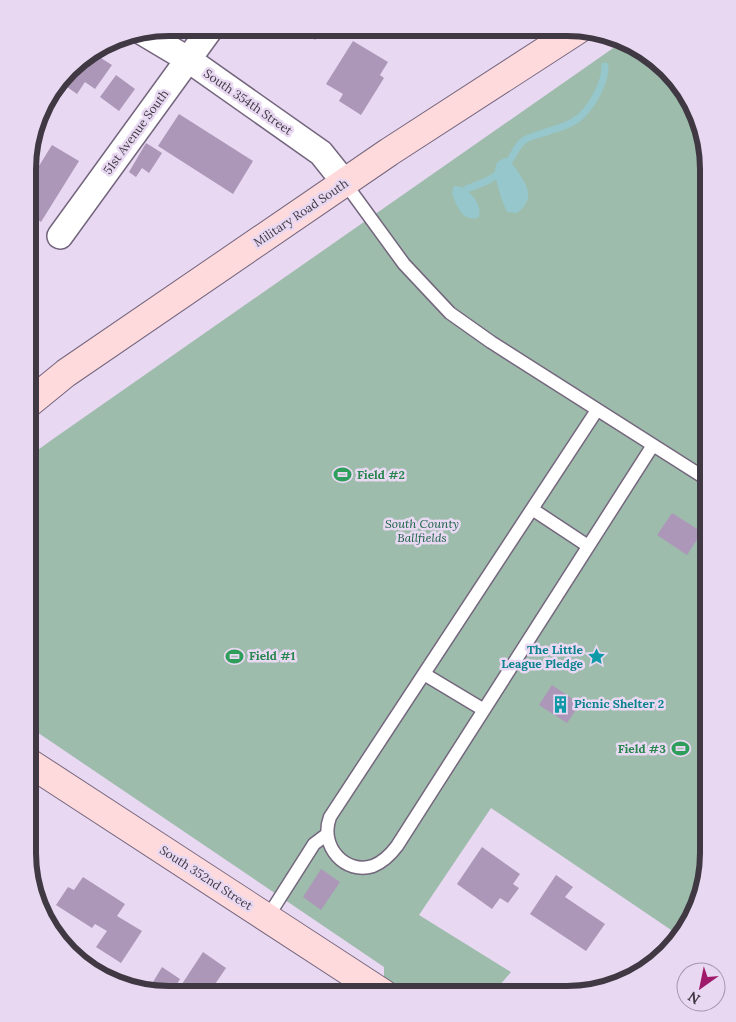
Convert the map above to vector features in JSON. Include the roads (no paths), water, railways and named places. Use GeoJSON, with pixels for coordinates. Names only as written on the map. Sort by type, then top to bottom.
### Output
{"type":"FeatureCollection","features":[{"type":"Feature","properties":{"kind":"main road","name":"Military Road South"},"geometry":{"type":"LineString","coordinates":[[36,397],[66,373],[389,152],[568,36]]}},
{"type":"Feature","properties":{"kind":"main road","name":"South 352nd Street"},"geometry":{"type":"LineString","coordinates":[[36,767],[372,986]]}},
{"type":"Feature","properties":{"kind":"street","name":"51st Avenue South"},"geometry":{"type":"LineString","coordinates":[[60,236],[206,36]]}},
{"type":"Feature","properties":{"kind":"street","name":"South 354th Street"},"geometry":{"type":"LineString","coordinates":[[151,37],[189,60],[321,154],[345,183]]}},
{"type":"Feature","properties":{"kind":"lane"},"geometry":{"type":"LineString","coordinates":[[345,183],[404,264],[450,313],[491,342],[700,475]]}},
{"type":"Feature","properties":{"kind":"lane"},"geometry":{"type":"LineString","coordinates":[[597,410],[330,817],[326,826],[326,835],[330,847],[335,854],[353,866],[361,868],[373,866],[387,857],[397,846],[653,445]]}},
{"type":"Feature","properties":{"kind":"lane"},"geometry":{"type":"LineString","coordinates":[[532,509],[588,546]]}},
{"type":"Feature","properties":{"kind":"lane"},"geometry":{"type":"LineString","coordinates":[[424,674],[484,710]]}},
{"type":"Feature","properties":{"kind":"lane"},"geometry":{"type":"LineString","coordinates":[[267,918],[314,844],[326,835]]}},
{"type":"Feature","properties":{"kind":"waterway"},"geometry":{"type":"LineString","coordinates":[[466,189],[485,182],[501,171],[526,139],[567,125],[580,117],[597,93],[603,79],[605,66]]}},
{"type":"Feature","properties":{"kind":"place","name":"Field #2"},"geometry":{"type":"Point","coordinates":[343,475]}},
{"type":"Feature","properties":{"kind":"place","name":"Field #1"},"geometry":{"type":"Point","coordinates":[235,656]}},
{"type":"Feature","properties":{"kind":"place","name":"The Little League Pledge"},"geometry":{"type":"Point","coordinates":[597,657]}},
{"type":"Feature","properties":{"kind":"place","name":"Picnic Shelter 2"},"geometry":{"type":"Point","coordinates":[560,704]}},
{"type":"Feature","properties":{"kind":"place","name":"Field #3"},"geometry":{"type":"Point","coordinates":[680,749]}},
{"type":"Feature","properties":{"kind":"park label","name":"South County Ballfields"},"geometry":{"type":"Point","coordinates":[422,531]}}]}
